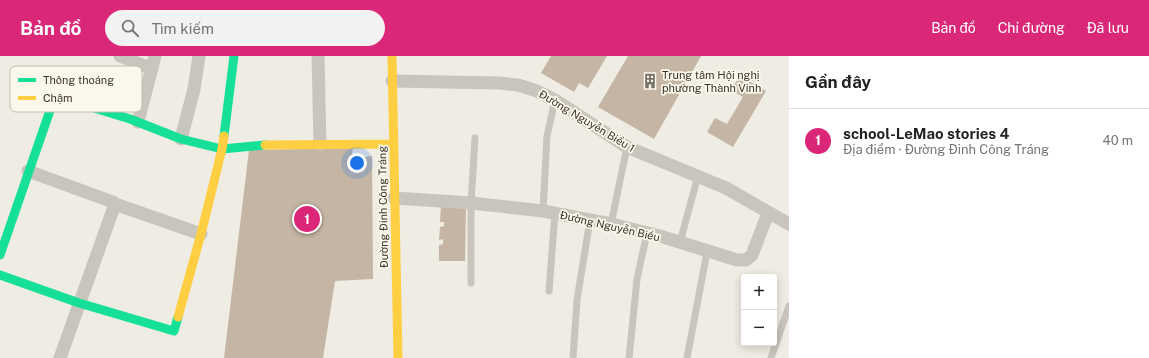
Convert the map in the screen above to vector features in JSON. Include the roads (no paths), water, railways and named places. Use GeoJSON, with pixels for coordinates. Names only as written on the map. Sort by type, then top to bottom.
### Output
{"type":"FeatureCollection","features":[{"type":"Feature","properties":{"kind":"street"},"geometry":{"type":"LineString","coordinates":[[120,56],[152,69]]}},
{"type":"Feature","properties":{"kind":"street"},"geometry":{"type":"LineString","coordinates":[[142,107],[155,56]]}},
{"type":"Feature","properties":{"kind":"street"},"geometry":{"type":"LineString","coordinates":[[181,139],[194,89],[199,56]]}},
{"type":"Feature","properties":{"kind":"street"},"geometry":{"type":"LineString","coordinates":[[0,275],[79,303],[174,330],[201,234],[222,149],[234,56]]}},
{"type":"Feature","properties":{"kind":"street"},"geometry":{"type":"LineString","coordinates":[[318,56],[320,144]]}},
{"type":"Feature","properties":{"kind":"street","name":"Đường Đinh Công Tráng"},"geometry":{"type":"LineString","coordinates":[[392,56],[398,358]]}},
{"type":"Feature","properties":{"kind":"street","name":"Đường Nguyễn Biểu 1"},"geometry":{"type":"LineString","coordinates":[[392,81],[499,83],[518,85],[537,91],[555,100],[627,148],[726,188],[768,213]]}},
{"type":"Feature","properties":{"kind":"street"},"geometry":{"type":"LineString","coordinates":[[0,255],[49,112]]}},
{"type":"Feature","properties":{"kind":"street"},"geometry":{"type":"LineString","coordinates":[[106,112],[138,122],[181,139],[222,149],[274,144],[393,144]]}},
{"type":"Feature","properties":{"kind":"street"},"geometry":{"type":"LineString","coordinates":[[138,122],[141,112]]}},
{"type":"Feature","properties":{"kind":"street"},"geometry":{"type":"LineString","coordinates":[[28,171],[115,204],[201,234]]}},
{"type":"Feature","properties":{"kind":"street","name":"Đường Nguyễn Biểu"},"geometry":{"type":"LineString","coordinates":[[394,198],[471,203],[549,212],[611,224],[647,233],[737,260],[746,260],[752,255],[768,213]]}},
{"type":"Feature","properties":{"kind":"street"},"geometry":{"type":"LineString","coordinates":[[60,358],[115,204]]}},
{"type":"Feature","properties":{"kind":"street"},"geometry":{"type":"LineString","coordinates":[[768,213],[789,224]]}},
{"type":"Feature","properties":{"kind":"lane"},"geometry":{"type":"LineString","coordinates":[[549,291],[547,136],[555,100]]}},
{"type":"Feature","properties":{"kind":"lane"},"geometry":{"type":"LineString","coordinates":[[471,282],[471,203],[475,138]]}},
{"type":"Feature","properties":{"kind":"lane"},"geometry":{"type":"LineString","coordinates":[[611,224],[627,148]]}},
{"type":"Feature","properties":{"kind":"lane"},"geometry":{"type":"LineString","coordinates":[[680,242],[698,176]]}},
{"type":"Feature","properties":{"kind":"lane"},"geometry":{"type":"LineString","coordinates":[[573,358],[577,300],[590,220]]}},
{"type":"Feature","properties":{"kind":"lane"},"geometry":{"type":"LineString","coordinates":[[629,358],[637,279],[647,233]]}},
{"type":"Feature","properties":{"kind":"lane"},"geometry":{"type":"LineString","coordinates":[[687,358],[707,252]]}},
{"type":"Feature","properties":{"kind":"lane"},"geometry":{"type":"LineString","coordinates":[[771,358],[789,306]]}},
{"type":"Feature","properties":{"kind":"place","name":"Trung tâm Hội nghị phường Thành Vinh"},"geometry":{"type":"Point","coordinates":[650,81]}},
{"type":"Feature","properties":{"kind":"place","name":"school-LeMao stories 4"},"geometry":{"type":"Point","coordinates":[307,219]}}]}
